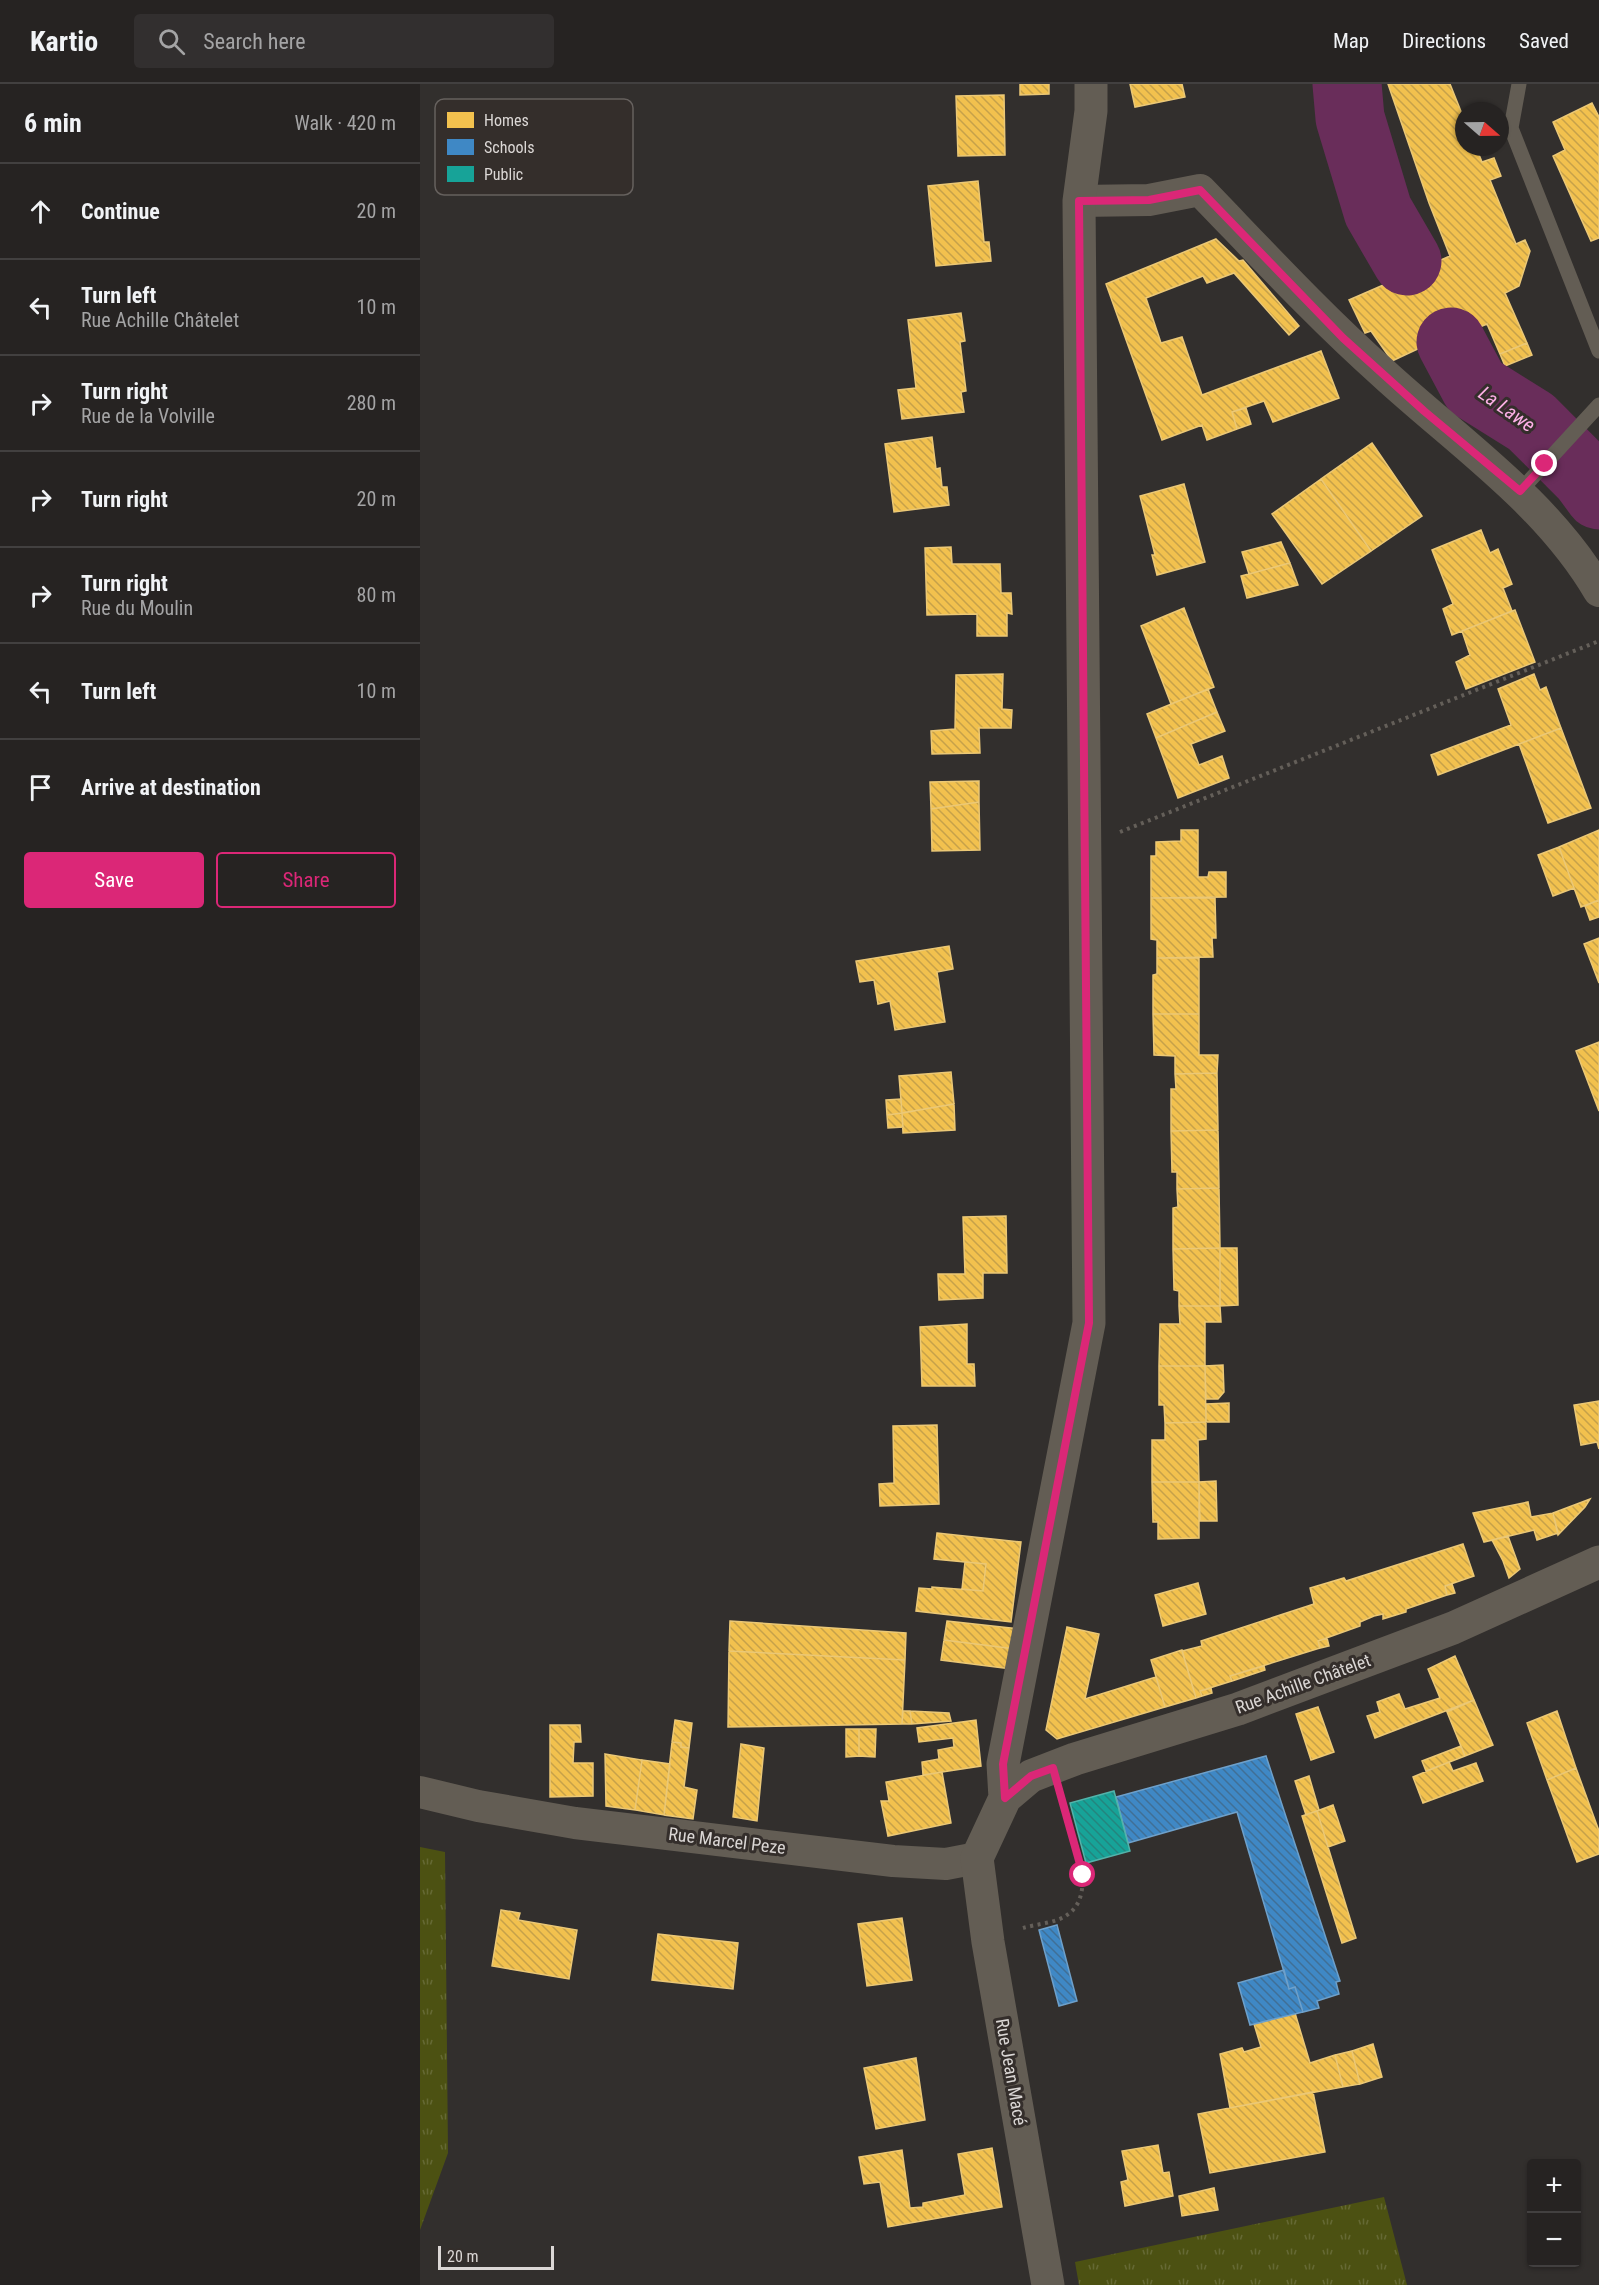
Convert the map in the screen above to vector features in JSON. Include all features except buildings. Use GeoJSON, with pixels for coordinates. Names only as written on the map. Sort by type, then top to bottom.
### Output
{"type":"FeatureCollection","features":[{"type":"Feature","properties":{"kind":"street"},"geometry":{"type":"LineString","coordinates":[[977,1858],[1005,1798],[1003,1764],[1089,1323],[1079,201],[1091,111],[1091,84]]}},
{"type":"Feature","properties":{"kind":"street"},"geometry":{"type":"LineString","coordinates":[[1079,201],[1149,200],[1200,190],[1343,338],[1424,411],[1520,491],[1585,567],[1599,591]]}},
{"type":"Feature","properties":{"kind":"street","name":"Rue Achille Châtelet"},"geometry":{"type":"LineString","coordinates":[[1005,1798],[1031,1776],[1075,1759],[1238,1709],[1453,1628],[1599,1562]]}},
{"type":"Feature","properties":{"kind":"street","name":"Rue Marcel Peze"},"geometry":{"type":"LineString","coordinates":[[420,1792],[478,1806],[575,1823],[894,1861],[946,1864],[977,1858]]}},
{"type":"Feature","properties":{"kind":"street","name":"Rue Jean Macé"},"geometry":{"type":"LineString","coordinates":[[977,1858],[987,1936],[1048,2285]]}},
{"type":"Feature","properties":{"kind":"lane"},"geometry":{"type":"LineString","coordinates":[[1519,84],[1511,128],[1599,351]]}},
{"type":"Feature","properties":{"kind":"lane"},"geometry":{"type":"LineString","coordinates":[[1520,491],[1599,405]]}},
{"type":"Feature","properties":{"kind":"path"},"geometry":{"type":"LineString","coordinates":[[1085,846],[1599,641]]}},
{"type":"Feature","properties":{"kind":"path"},"geometry":{"type":"LineString","coordinates":[[987,1936],[1065,1917],[1075,1909],[1081,1898],[1083,1875],[1053,1768]]}},
{"type":"Feature","properties":{"kind":"path"},"geometry":{"type":"LineString","coordinates":[[1023,1917],[1024,1927]]}},
{"type":"Feature","properties":{"kind":"green space"},"geometry":{"type":"Polygon","coordinates":[[[420,1847],[445,1852],[448,2153],[420,2230],[420,1847]]]}},
{"type":"Feature","properties":{"kind":"green space"},"geometry":{"type":"Polygon","coordinates":[[[1384,2197],[1407,2285],[1079,2285],[1075,2262],[1384,2197]]]}},
{"type":"Feature","properties":{"kind":"waterway","name":"La Lawe"},"geometry":{"type":"LineString","coordinates":[[1347,84],[1350,118],[1378,211],[1407,261]]}},
{"type":"Feature","properties":{"kind":"waterway","name":"La Lawe"},"geometry":{"type":"LineString","coordinates":[[1451,342],[1475,387],[1531,422],[1585,476],[1599,495]]}},
{"type":"Feature","properties":{"kind":"route"},"geometry":{"type":"LineString","coordinates":[[1083,1875],[1053,1768],[1031,1776],[1005,1798],[1003,1764],[1089,1323],[1079,201],[1149,200],[1200,190],[1343,338],[1424,411],[1520,491],[1545,464]]}}]}
